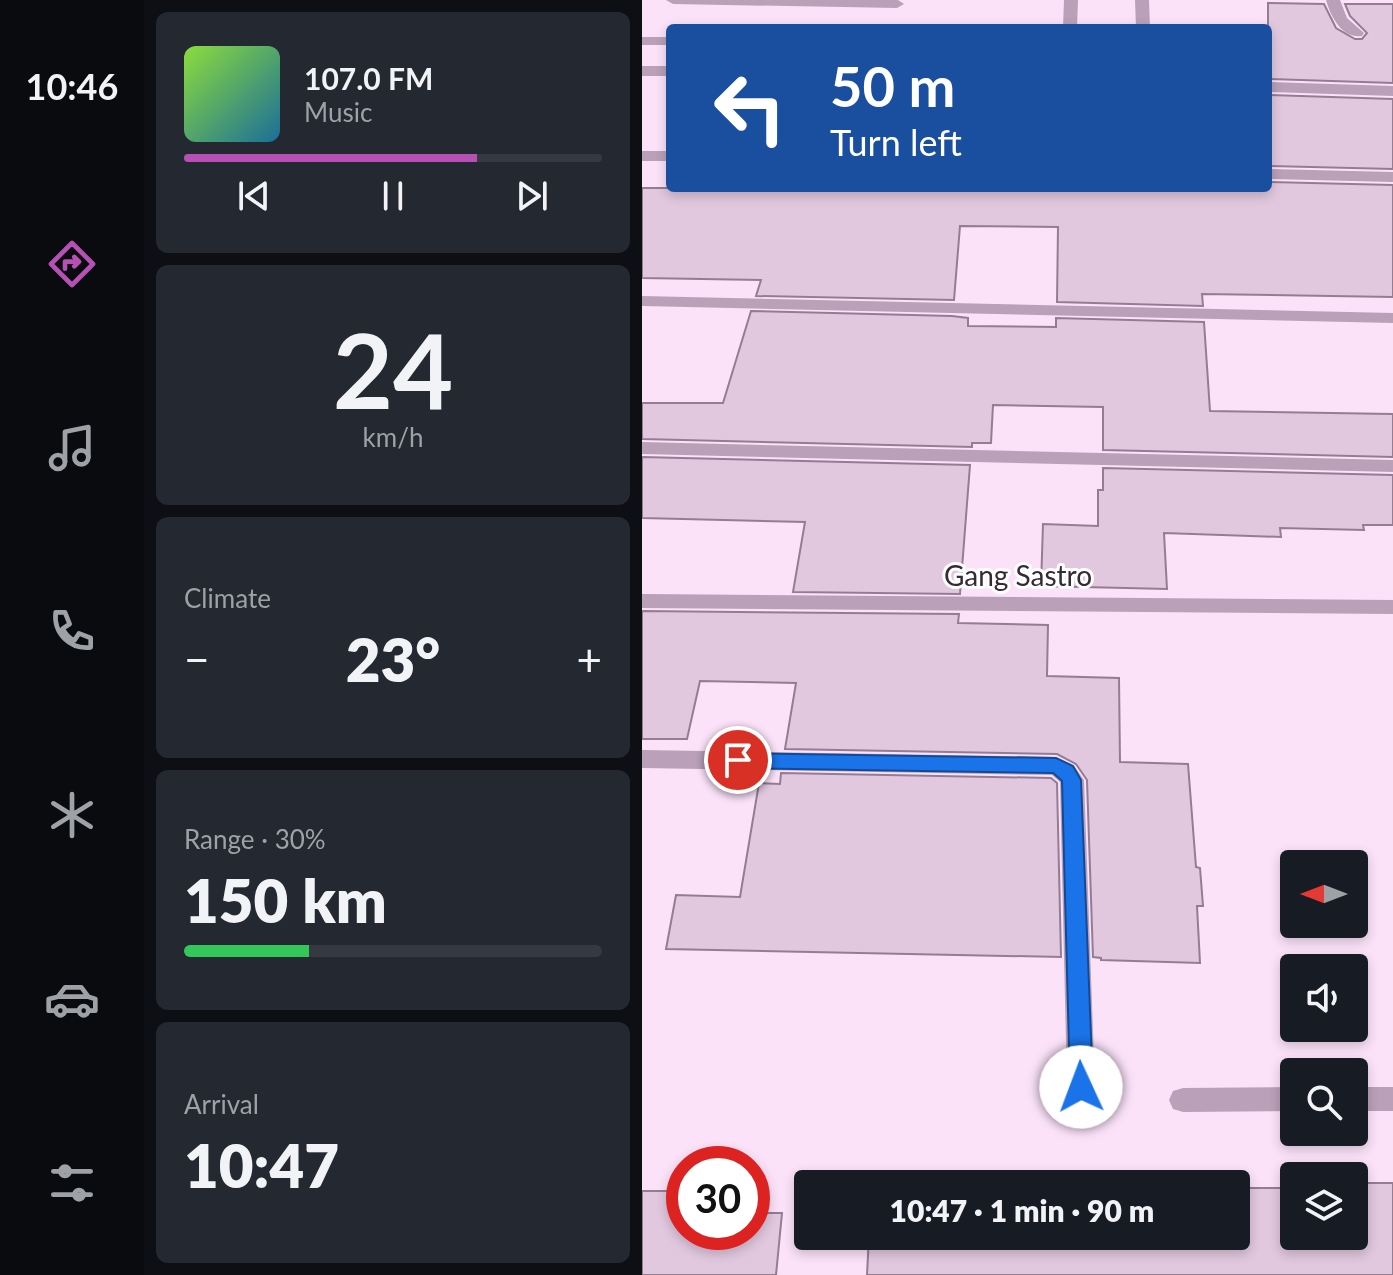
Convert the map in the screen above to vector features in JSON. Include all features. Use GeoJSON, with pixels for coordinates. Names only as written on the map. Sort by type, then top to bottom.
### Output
{"type":"FeatureCollection","features":[{"type":"Feature","properties":{"kind":"street"},"geometry":{"type":"LineString","coordinates":[[673,0],[897,4]]}},
{"type":"Feature","properties":{"kind":"street"},"geometry":{"type":"LineString","coordinates":[[1070,24],[1071,0]]}},
{"type":"Feature","properties":{"kind":"street"},"geometry":{"type":"LineString","coordinates":[[1142,0],[1143,24]]}},
{"type":"Feature","properties":{"kind":"street"},"geometry":{"type":"LineString","coordinates":[[1333,0],[1337,15],[1345,26],[1357,33]]}},
{"type":"Feature","properties":{"kind":"street"},"geometry":{"type":"LineString","coordinates":[[642,41],[666,41]]}},
{"type":"Feature","properties":{"kind":"street"},"geometry":{"type":"LineString","coordinates":[[642,71],[666,71]]}},
{"type":"Feature","properties":{"kind":"street"},"geometry":{"type":"LineString","coordinates":[[1272,87],[1393,91]]}},
{"type":"Feature","properties":{"kind":"street"},"geometry":{"type":"LineString","coordinates":[[642,156],[666,156]]}},
{"type":"Feature","properties":{"kind":"street"},"geometry":{"type":"LineString","coordinates":[[1272,174],[1393,177]]}},
{"type":"Feature","properties":{"kind":"street"},"geometry":{"type":"LineString","coordinates":[[642,301],[1393,318]]}},
{"type":"Feature","properties":{"kind":"street"},"geometry":{"type":"LineString","coordinates":[[642,448],[1393,466]]}},
{"type":"Feature","properties":{"kind":"street","name":"Gang Sastro"},"geometry":{"type":"LineString","coordinates":[[642,601],[1393,607]]}},
{"type":"Feature","properties":{"kind":"street"},"geometry":{"type":"LineString","coordinates":[[642,759],[1056,766],[1066,772],[1072,780],[1081,1087]]}},
{"type":"Feature","properties":{"kind":"street"},"geometry":{"type":"LineString","coordinates":[[1183,1100],[1280,1099]]}},
{"type":"Feature","properties":{"kind":"street"},"geometry":{"type":"LineString","coordinates":[[1368,1099],[1393,1099]]}},
{"type":"Feature","properties":{"kind":"building"},"geometry":{"type":"Polygon","coordinates":[[[1268,3],[1324,4],[1336,28],[1355,39],[1362,39],[1367,33],[1350,16],[1345,4],[1393,4],[1393,83],[1272,79],[1272,24],[1268,24],[1268,3]]]}},
{"type":"Feature","properties":{"kind":"building"},"geometry":{"type":"Polygon","coordinates":[[[1272,95],[1393,99],[1393,169],[1272,166],[1272,95]]]}},
{"type":"Feature","properties":{"kind":"building"},"geometry":{"type":"Polygon","coordinates":[[[1272,182],[1393,185],[1393,297],[1202,294],[1203,306],[1057,302],[1058,227],[960,226],[954,300],[756,296],[761,280],[642,278],[642,188],[666,188],[666,192],[1272,192],[1272,182]]]}},
{"type":"Feature","properties":{"kind":"building"},"geometry":{"type":"Polygon","coordinates":[[[751,311],[952,316],[968,318],[968,326],[1056,327],[1056,318],[1204,322],[1210,411],[1393,414],[1393,457],[1103,450],[1103,407],[993,405],[991,443],[972,443],[972,447],[642,439],[642,403],[723,403],[751,311]]]}},
{"type":"Feature","properties":{"kind":"building"},"geometry":{"type":"Polygon","coordinates":[[[642,457],[970,465],[960,594],[793,592],[805,522],[642,518],[642,457]]]}},
{"type":"Feature","properties":{"kind":"building"},"geometry":{"type":"Polygon","coordinates":[[[1103,468],[1393,475],[1393,525],[1363,525],[1364,530],[1280,528],[1281,537],[1164,533],[1167,589],[1041,586],[1043,524],[1098,526],[1098,490],[1103,490],[1103,468]]]}},
{"type":"Feature","properties":{"kind":"building"},"geometry":{"type":"Polygon","coordinates":[[[642,611],[959,614],[958,623],[1048,625],[1047,676],[1119,678],[1120,762],[1188,764],[1196,867],[1200,868],[1203,906],[1197,906],[1200,963],[1101,960],[1093,957],[1087,780],[1076,764],[1057,754],[785,749],[796,683],[700,681],[687,739],[642,739],[642,611]]]}},
{"type":"Feature","properties":{"kind":"building"},"geometry":{"type":"Polygon","coordinates":[[[781,773],[1051,778],[1057,783],[1061,957],[666,949],[676,895],[740,897],[759,783],[780,784],[781,773]]]}},
{"type":"Feature","properties":{"kind":"building"},"geometry":{"type":"Polygon","coordinates":[[[1368,1183],[1393,1183],[1393,1275],[867,1275],[868,1250],[1250,1250],[1250,1188],[1280,1188],[1280,1250],[1368,1250],[1368,1183]]]}},
{"type":"Feature","properties":{"kind":"building"},"geometry":{"type":"Polygon","coordinates":[[[642,1191],[666,1191],[666,1250],[770,1250],[770,1213],[782,1213],[776,1275],[642,1275],[642,1191]]]}},
{"type":"Feature","properties":{"kind":"route"},"geometry":{"type":"LineString","coordinates":[[738,760],[1056,766],[1066,772],[1072,780],[1081,1087]]}}]}
